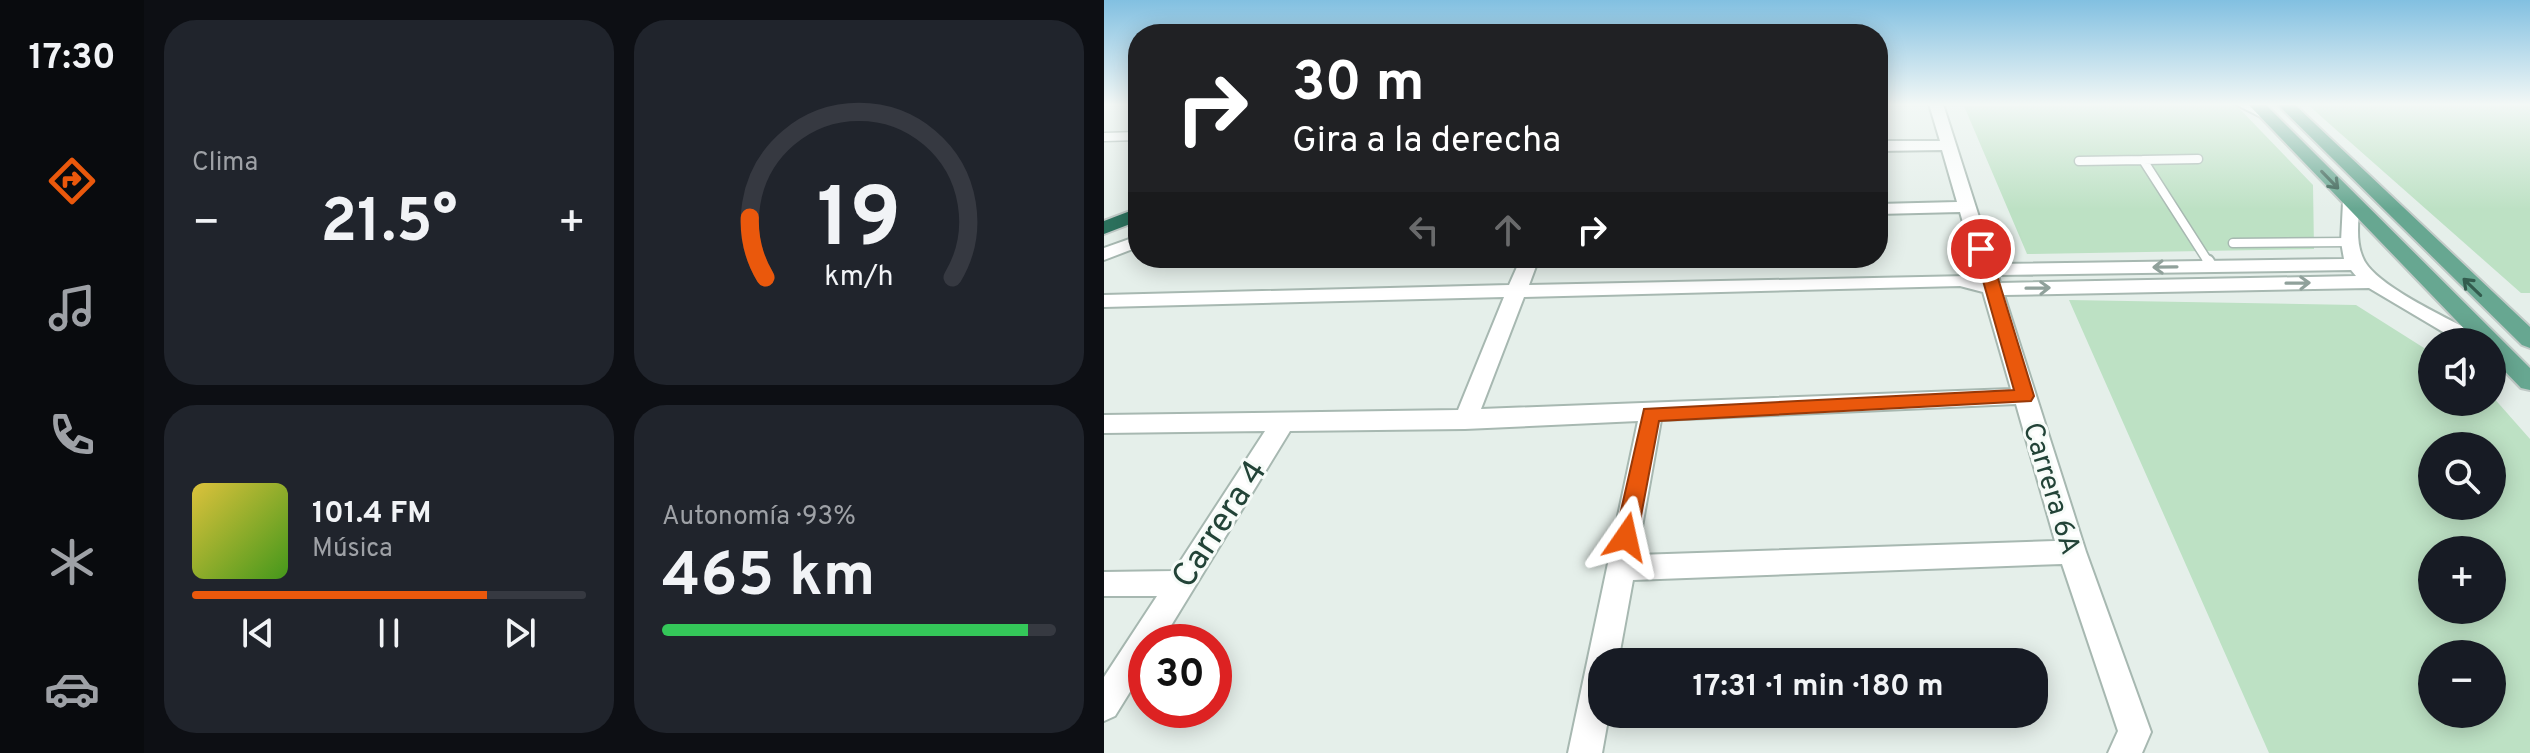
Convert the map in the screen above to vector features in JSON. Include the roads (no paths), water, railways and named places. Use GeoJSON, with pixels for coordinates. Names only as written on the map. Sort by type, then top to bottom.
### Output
{"type":"FeatureCollection","features":[{"type":"Feature","properties":{"kind":"highway"},"geometry":{"type":"LineString","coordinates":[[1104,212],[1128,203]]}},
{"type":"Feature","properties":{"kind":"highway"},"geometry":{"type":"LineString","coordinates":[[1104,228],[1128,218]]}},
{"type":"Feature","properties":{"kind":"main road"},"geometry":{"type":"LineString","coordinates":[[2290,139],[2476,328]]}},
{"type":"Feature","properties":{"kind":"main road"},"geometry":{"type":"LineString","coordinates":[[2321,139],[2530,340]]}},
{"type":"Feature","properties":{"kind":"main road"},"geometry":{"type":"LineString","coordinates":[[2506,361],[2530,382]]}},
{"type":"Feature","properties":{"kind":"street","name":"Carrera 6A"},"geometry":{"type":"LineString","coordinates":[[1948,139],[2130,743]]}},
{"type":"Feature","properties":{"kind":"street"},"geometry":{"type":"LineString","coordinates":[[1888,146],[1950,145]]}},
{"type":"Feature","properties":{"kind":"street"},"geometry":{"type":"LineString","coordinates":[[2351,202],[2350,242],[2355,264],[2372,282],[2452,328]]}},
{"type":"Feature","properties":{"kind":"street"},"geometry":{"type":"LineString","coordinates":[[1888,209],[1969,207]]}},
{"type":"Feature","properties":{"kind":"street"},"geometry":{"type":"LineString","coordinates":[[1104,254],[1128,245]]}},
{"type":"Feature","properties":{"kind":"street"},"geometry":{"type":"LineString","coordinates":[[1990,280],[2211,266],[2355,264]]}},
{"type":"Feature","properties":{"kind":"street"},"geometry":{"type":"LineString","coordinates":[[1465,420],[1526,268]]}},
{"type":"Feature","properties":{"kind":"street"},"geometry":{"type":"LineString","coordinates":[[1104,301],[1961,280],[2372,282]]}},
{"type":"Feature","properties":{"kind":"street"},"geometry":{"type":"LineString","coordinates":[[1104,424],[1465,420],[2025,396]]}},
{"type":"Feature","properties":{"kind":"street"},"geometry":{"type":"LineString","coordinates":[[1585,753],[1651,414]]}},
{"type":"Feature","properties":{"kind":"street","name":"Carrera 4"},"geometry":{"type":"LineString","coordinates":[[1104,705],[1283,423]]}},
{"type":"Feature","properties":{"kind":"street"},"geometry":{"type":"LineString","coordinates":[[1619,568],[2072,552]]}},
{"type":"Feature","properties":{"kind":"street"},"geometry":{"type":"LineString","coordinates":[[1104,584],[1179,583]]}},
{"type":"Feature","properties":{"kind":"lane"},"geometry":{"type":"LineString","coordinates":[[2079,161],[2198,159]]}},
{"type":"Feature","properties":{"kind":"lane"},"geometry":{"type":"LineString","coordinates":[[2143,160],[2211,266]]}},
{"type":"Feature","properties":{"kind":"lane"},"geometry":{"type":"LineString","coordinates":[[2233,243],[2350,242]]}}]}
